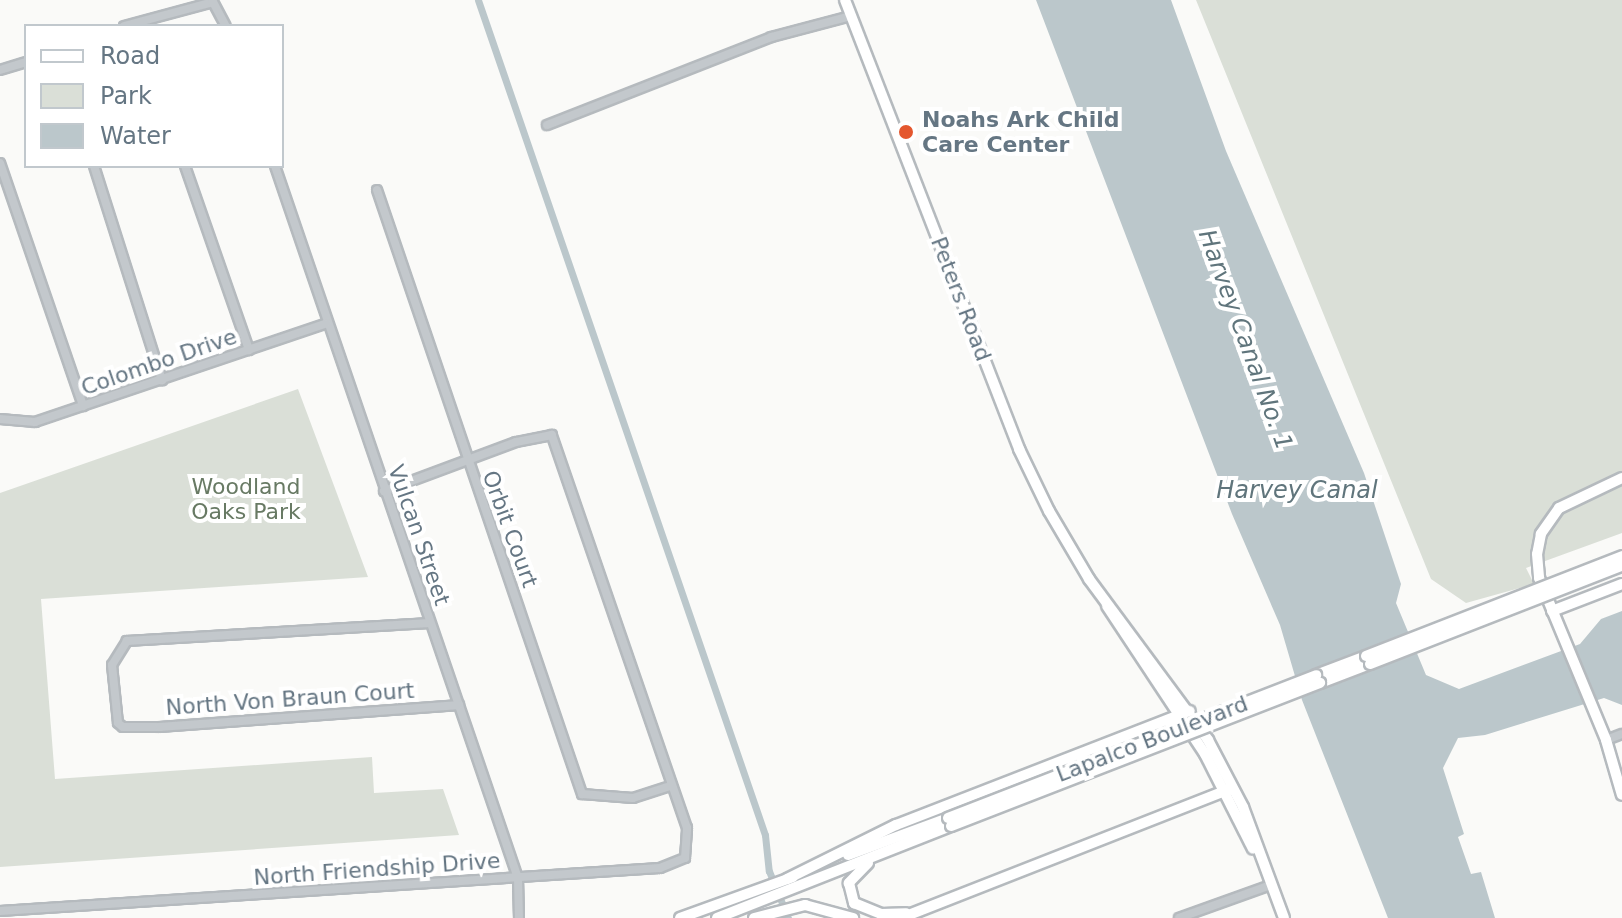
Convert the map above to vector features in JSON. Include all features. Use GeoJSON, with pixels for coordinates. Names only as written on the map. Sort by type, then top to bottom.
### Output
{"type":"FeatureCollection","features":[{"type":"Feature","properties":{"kind":"main road","name":"Peters Road"},"geometry":{"type":"LineString","coordinates":[[845,0],[1019,449],[1074,556],[1185,713],[1230,789],[1284,918]]}},
{"type":"Feature","properties":{"kind":"main road"},"geometry":{"type":"LineString","coordinates":[[1622,478],[1565,504],[1544,528],[1537,568],[1606,740],[1622,795]]}},
{"type":"Feature","properties":{"kind":"main road","name":"Lapalco Boulevard"},"geometry":{"type":"LineString","coordinates":[[789,884],[880,855],[950,822],[1622,556]]}},
{"type":"Feature","properties":{"kind":"main road","name":"Lapalco Boulevard"},"geometry":{"type":"LineString","coordinates":[[680,918],[766,893],[1622,566]]}},
{"type":"Feature","properties":{"kind":"main road"},"geometry":{"type":"LineString","coordinates":[[1552,611],[1622,584]]}},
{"type":"Feature","properties":{"kind":"main road"},"geometry":{"type":"LineString","coordinates":[[789,884],[896,825],[1185,713]]}},
{"type":"Feature","properties":{"kind":"main road","name":"Peters Road"},"geometry":{"type":"LineString","coordinates":[[1230,789],[1268,886],[1284,918]]}},
{"type":"Feature","properties":{"kind":"main road"},"geometry":{"type":"LineString","coordinates":[[901,918],[1230,789]]}},
{"type":"Feature","properties":{"kind":"main road"},"geometry":{"type":"LineString","coordinates":[[880,855],[852,878],[851,899],[874,913],[912,913]]}},
{"type":"Feature","properties":{"kind":"main road","name":"Lapalco Boulevard"},"geometry":{"type":"LineString","coordinates":[[717,918],[766,893]]}},
{"type":"Feature","properties":{"kind":"main road"},"geometry":{"type":"LineString","coordinates":[[754,918],[798,905],[853,918]]}},
{"type":"Feature","properties":{"kind":"street"},"geometry":{"type":"LineString","coordinates":[[132,24],[201,2],[219,5],[225,24]]}},
{"type":"Feature","properties":{"kind":"street"},"geometry":{"type":"LineString","coordinates":[[547,125],[771,37],[851,16]]}},
{"type":"Feature","properties":{"kind":"street"},"geometry":{"type":"LineString","coordinates":[[0,70],[24,63]]}},
{"type":"Feature","properties":{"kind":"street"},"geometry":{"type":"LineString","coordinates":[[0,163],[83,406]]}},
{"type":"Feature","properties":{"kind":"street"},"geometry":{"type":"LineString","coordinates":[[95,168],[162,380]]}},
{"type":"Feature","properties":{"kind":"street"},"geometry":{"type":"LineString","coordinates":[[186,168],[249,350]]}},
{"type":"Feature","properties":{"kind":"street","name":"Vulcan Street"},"geometry":{"type":"LineString","coordinates":[[276,168],[518,878],[519,918]]}},
{"type":"Feature","properties":{"kind":"street","name":"Orbit Court"},"geometry":{"type":"LineString","coordinates":[[377,190],[582,794],[633,798],[671,790]]}},
{"type":"Feature","properties":{"kind":"street","name":"Colombo Drive"},"geometry":{"type":"LineString","coordinates":[[0,419],[35,422],[327,323]]}},
{"type":"Feature","properties":{"kind":"street"},"geometry":{"type":"LineString","coordinates":[[384,491],[466,459],[552,435],[671,790]]}},
{"type":"Feature","properties":{"kind":"street","name":"North Von Braun Court"},"geometry":{"type":"LineString","coordinates":[[430,623],[137,640],[119,647],[112,665],[123,727],[459,705]]}},
{"type":"Feature","properties":{"kind":"street"},"geometry":{"type":"LineString","coordinates":[[1606,740],[1622,734]]}},
{"type":"Feature","properties":{"kind":"street","name":"North Friendship Drive"},"geometry":{"type":"LineString","coordinates":[[0,911],[676,865],[690,846],[671,790]]}},
{"type":"Feature","properties":{"kind":"street"},"geometry":{"type":"LineString","coordinates":[[1181,918],[1268,886]]}},
{"type":"Feature","properties":{"kind":"green space"},"geometry":{"type":"Polygon","coordinates":[[[1196,0],[1622,0],[1622,533],[1526,568],[1534,584],[1466,603],[1431,579],[1196,0]]]}},
{"type":"Feature","properties":{"kind":"green space","name":"Woodland Oaks Park"},"geometry":{"type":"Polygon","coordinates":[[[298,389],[368,577],[41,599],[55,779],[372,757],[374,793],[443,789],[459,835],[0,867],[0,493],[298,389]]]}},
{"type":"Feature","properties":{"kind":"water","name":"Harvey Canal"},"geometry":{"type":"Polygon","coordinates":[[[1036,0],[1171,0],[1226,151],[1364,473],[1401,584],[1396,603],[1426,675],[1459,689],[1580,644],[1601,619],[1622,611],[1622,705],[1604,698],[1485,735],[1458,738],[1443,768],[1464,834],[1458,837],[1471,874],[1481,872],[1495,918],[1388,918],[1302,700],[1280,625],[1232,514],[1036,0]]]}},
{"type":"Feature","properties":{"kind":"waterway"},"geometry":{"type":"LineString","coordinates":[[478,0],[765,835],[769,871],[788,918]]}},
{"type":"Feature","properties":{"kind":"place","name":"Noahs Ark Child Care Center"},"geometry":{"type":"Point","coordinates":[906,132]}},
{"type":"Feature","properties":{"kind":"water label","name":"Harvey Canal No. 1"},"geometry":{"type":"Point","coordinates":[1245,340]}}]}
